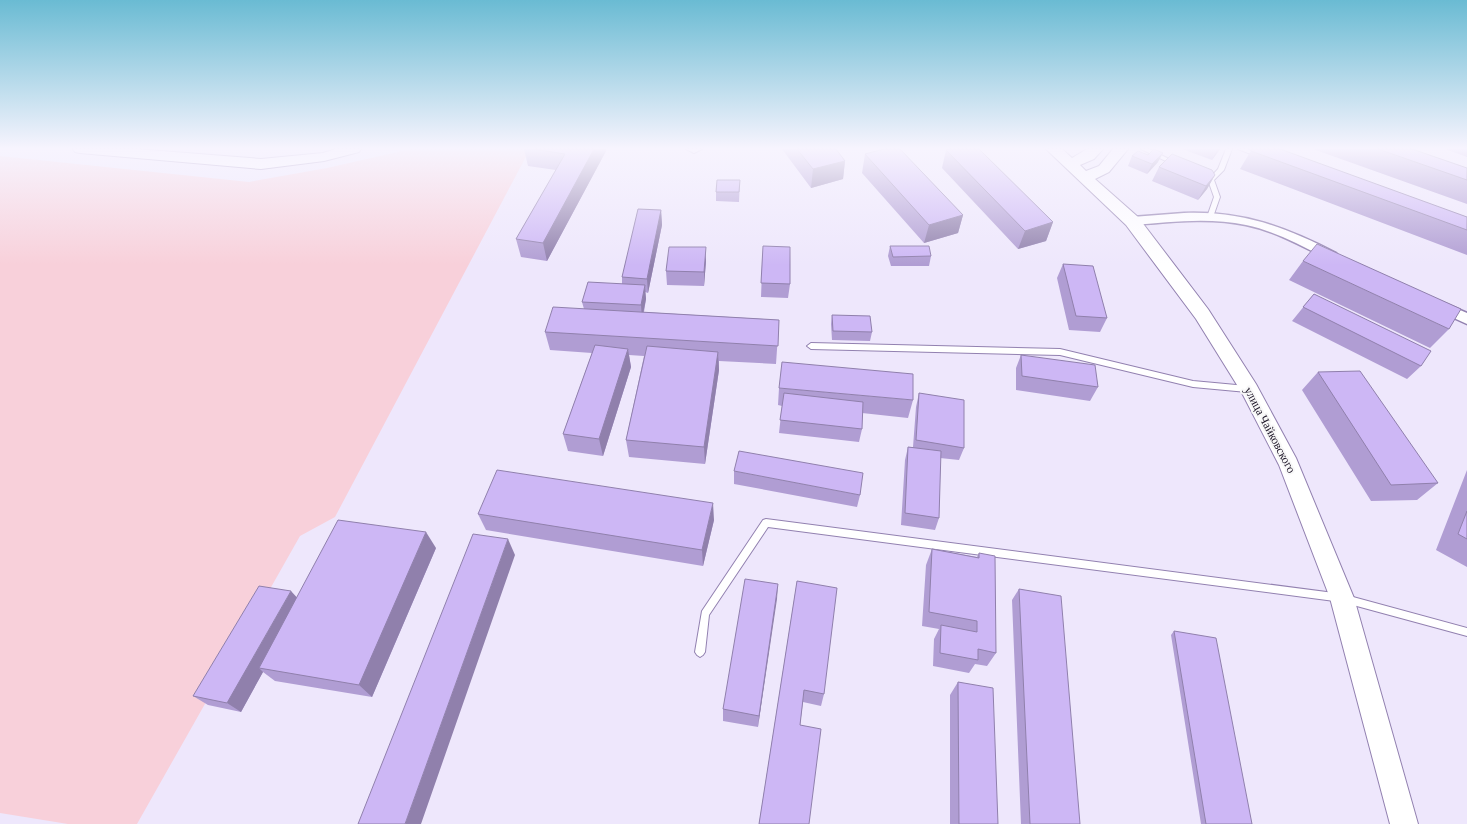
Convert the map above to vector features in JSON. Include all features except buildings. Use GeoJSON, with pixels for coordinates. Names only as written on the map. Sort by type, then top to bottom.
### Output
{"type":"FeatureCollection","features":[{"type":"Feature","properties":{"kind":"main road","name":"улица Чайковского"},"geometry":{"type":"LineString","coordinates":[[1097,187],[1132,220],[1202,314],[1249,389],[1290,464],[1342,598],[1404,824]]}},
{"type":"Feature","properties":{"kind":"street"},"geometry":{"type":"LineString","coordinates":[[1132,220],[1210,217],[1236,219],[1295,238],[1344,261]]}},
{"type":"Feature","properties":{"kind":"street"},"geometry":{"type":"LineString","coordinates":[[1423,298],[1467,319]]}},
{"type":"Feature","properties":{"kind":"lane"},"geometry":{"type":"LineString","coordinates":[[1210,217],[1217,197],[1214,187]]}},
{"type":"Feature","properties":{"kind":"lane"},"geometry":{"type":"LineString","coordinates":[[811,346],[1060,352],[1193,384],[1249,389]]}},
{"type":"Feature","properties":{"kind":"lane"},"geometry":{"type":"LineString","coordinates":[[700,652],[704,614],[766,523],[1342,598],[1467,632]]}},
{"type":"Feature","properties":{"kind":"shaded area"},"geometry":{"type":"Polygon","coordinates":[[[0,187],[510,187],[335,517],[300,536],[137,824],[68,824],[0,813],[0,187]]]}}]}
